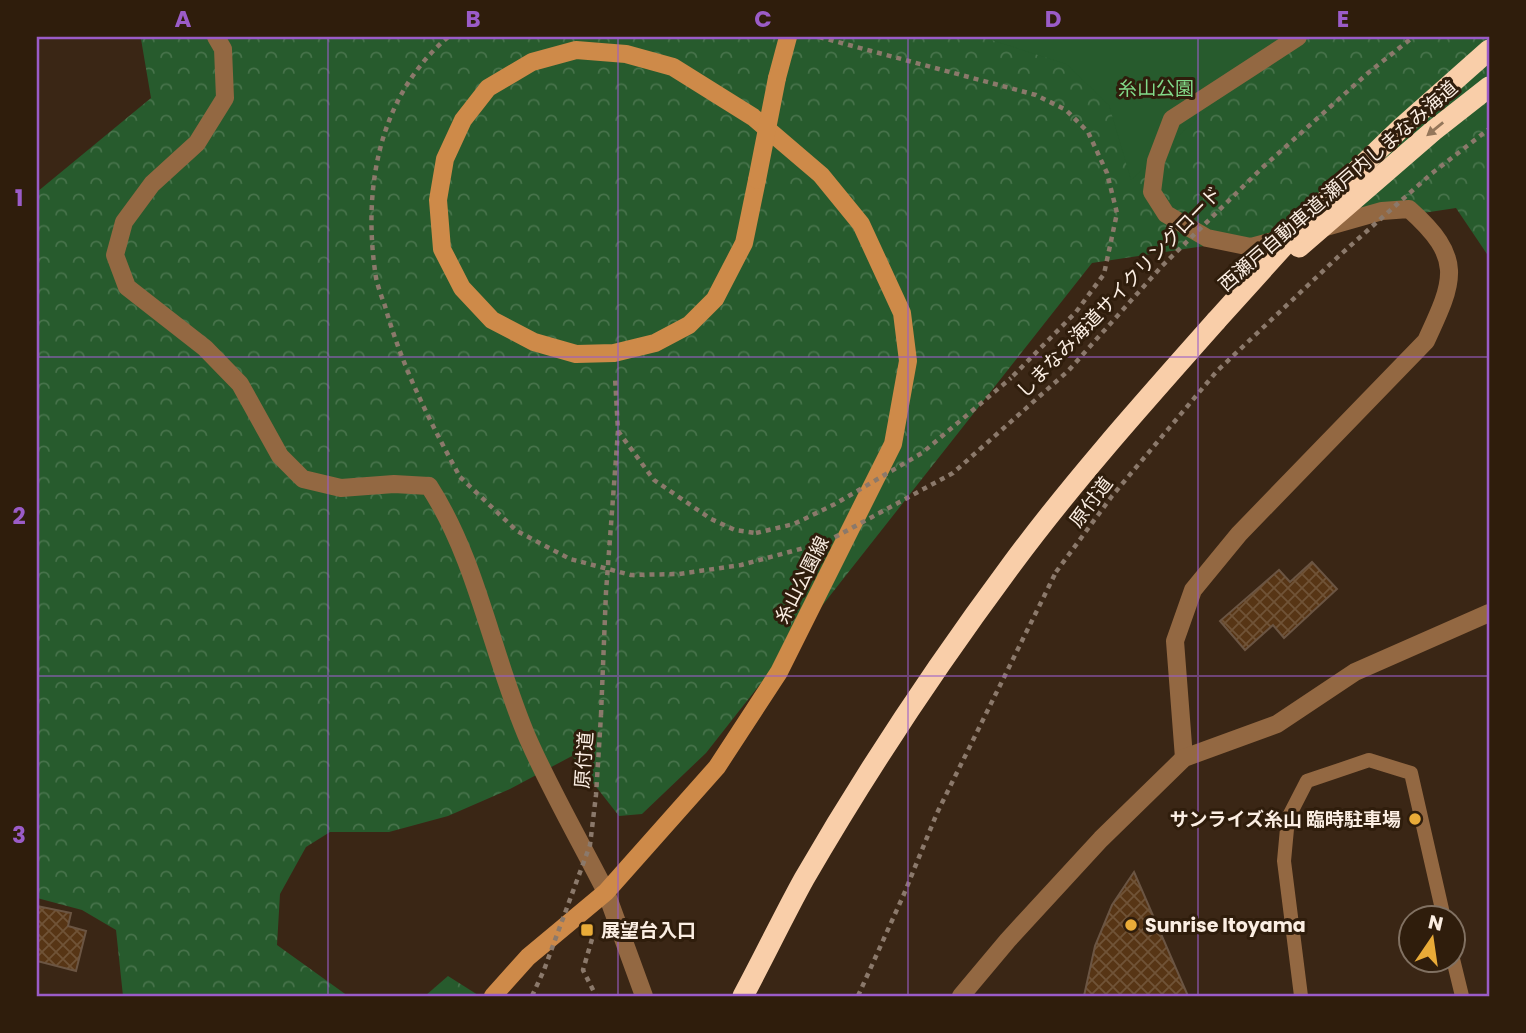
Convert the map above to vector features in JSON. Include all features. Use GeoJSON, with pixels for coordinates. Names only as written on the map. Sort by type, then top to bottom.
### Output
{"type":"FeatureCollection","features":[{"type":"Feature","properties":{"kind":"highway","name":"西瀬戸自動車道;瀬戸内しまなみ海道"},"geometry":{"type":"LineString","coordinates":[[743,996],[804,879],[880,754],[941,662],[1013,563],[1088,468],[1318,208],[1401,128],[1489,50]]}},
{"type":"Feature","properties":{"kind":"highway","name":"西瀬戸自動車道;瀬戸内しまなみ海道"},"geometry":{"type":"LineString","coordinates":[[1216,321],[1423,139],[1489,87]]}},
{"type":"Feature","properties":{"kind":"main road","name":"糸山公園線"},"geometry":{"type":"LineString","coordinates":[[493,996],[527,957],[606,892],[717,767],[779,672],[893,444],[908,361],[902,313],[861,224],[821,175],[753,117],[673,67],[626,54],[576,50],[532,62],[488,88],[463,120],[445,159],[438,200],[442,249],[462,288],[492,320],[534,342],[576,354],[614,353],[655,343],[689,324],[715,299],[744,243],[757,180],[776,78],[788,37]]}},
{"type":"Feature","properties":{"kind":"street"},"geometry":{"type":"LineString","coordinates":[[216,37],[223,49],[225,98],[197,143],[152,184],[124,222],[115,255],[127,287],[205,348],[240,384],[280,456],[303,479],[341,488],[394,484],[429,486],[446,512],[528,738],[606,892],[644,996]]}},
{"type":"Feature","properties":{"kind":"street"},"geometry":{"type":"LineString","coordinates":[[1184,758],[1175,641],[1193,590],[1239,534],[1426,341],[1443,305],[1450,273],[1445,250],[1431,229],[1409,209],[1382,211],[1251,247],[1207,238],[1166,214],[1152,192],[1156,161],[1172,119],[1298,37]]}},
{"type":"Feature","properties":{"kind":"street"},"geometry":{"type":"LineString","coordinates":[[961,996],[1008,940],[1101,839],[1184,758],[1277,724],[1354,672],[1489,613]]}},
{"type":"Feature","properties":{"kind":"lane"},"geometry":{"type":"LineString","coordinates":[[1301,996],[1284,861],[1289,818],[1307,781],[1369,760],[1411,773],[1441,904]]}},
{"type":"Feature","properties":{"kind":"lane"},"geometry":{"type":"LineString","coordinates":[[1456,974],[1462,996]]}},
{"type":"Feature","properties":{"kind":"path","name":"しまなみ海道サイクリングロード"},"geometry":{"type":"LineString","coordinates":[[448,37],[433,49],[412,75],[390,114],[379,147],[371,188],[375,272],[392,333],[424,410],[460,477],[517,530],[570,559],[631,575],[679,574],[741,565],[826,542],[953,473],[1068,371],[1162,266],[1263,167],[1368,73],[1413,37]]}},
{"type":"Feature","properties":{"kind":"path","name":"しまなみ海道サイクリングロード"},"geometry":{"type":"LineString","coordinates":[[618,430],[654,480],[711,519],[735,530],[756,533],[794,524],[922,453],[1011,379],[1076,312],[1104,274],[1117,213],[1107,173],[1088,132],[1066,110],[1036,95],[819,37]]}},
{"type":"Feature","properties":{"kind":"path","name":"原付道"},"geometry":{"type":"LineString","coordinates":[[858,996],[937,813],[1015,652],[1064,561],[1112,496],[1217,371],[1411,192],[1489,129]]}},
{"type":"Feature","properties":{"kind":"path","name":"原付道"},"geometry":{"type":"LineString","coordinates":[[532,996],[590,845],[596,795],[606,592],[618,430],[614,353]]}},
{"type":"Feature","properties":{"kind":"path"},"geometry":{"type":"LineString","coordinates":[[596,996],[583,970],[606,892]]}},
{"type":"Feature","properties":{"kind":"green space"},"geometry":{"type":"Polygon","coordinates":[[[136,37],[1489,37],[1489,257],[1456,208],[1092,263],[706,753],[642,814],[619,816],[572,756],[510,789],[448,816],[389,832],[330,832],[306,847],[280,894],[277,945],[348,996],[123,996],[116,930],[82,910],[37,898],[37,192],[151,98],[141,39],[136,37]]]}},
{"type":"Feature","properties":{"kind":"green space","name":"糸山公園"},"geometry":{"type":"Polygon","coordinates":[[[982,37],[1285,37],[1131,180],[1109,105],[1066,64],[982,37]]]}},
{"type":"Feature","properties":{"kind":"green space"},"geometry":{"type":"Polygon","coordinates":[[[448,976],[478,995],[425,996],[448,976]]]}},
{"type":"Feature","properties":{"kind":"building"},"geometry":{"type":"Polygon","coordinates":[[[1312,562],[1337,589],[1284,638],[1273,625],[1245,650],[1220,621],[1279,570],[1290,582],[1312,562]]]}},
{"type":"Feature","properties":{"kind":"building","name":"Sunrise Itoyama"},"geometry":{"type":"Polygon","coordinates":[[[1134,872],[1188,996],[1084,996],[1095,946],[1112,905],[1134,872]]]}},
{"type":"Feature","properties":{"kind":"building"},"geometry":{"type":"Polygon","coordinates":[[[37,906],[71,913],[68,926],[86,931],[76,971],[37,961],[37,906]]]}},
{"type":"Feature","properties":{"kind":"place","name":"サンライズ糸山 臨時駐車場"},"geometry":{"type":"Point","coordinates":[1415,819]}},
{"type":"Feature","properties":{"kind":"place","name":"Sunrise Itoyama"},"geometry":{"type":"Point","coordinates":[1131,925]}},
{"type":"Feature","properties":{"kind":"place","name":"展望台入口"},"geometry":{"type":"Point","coordinates":[587,930]}}]}
